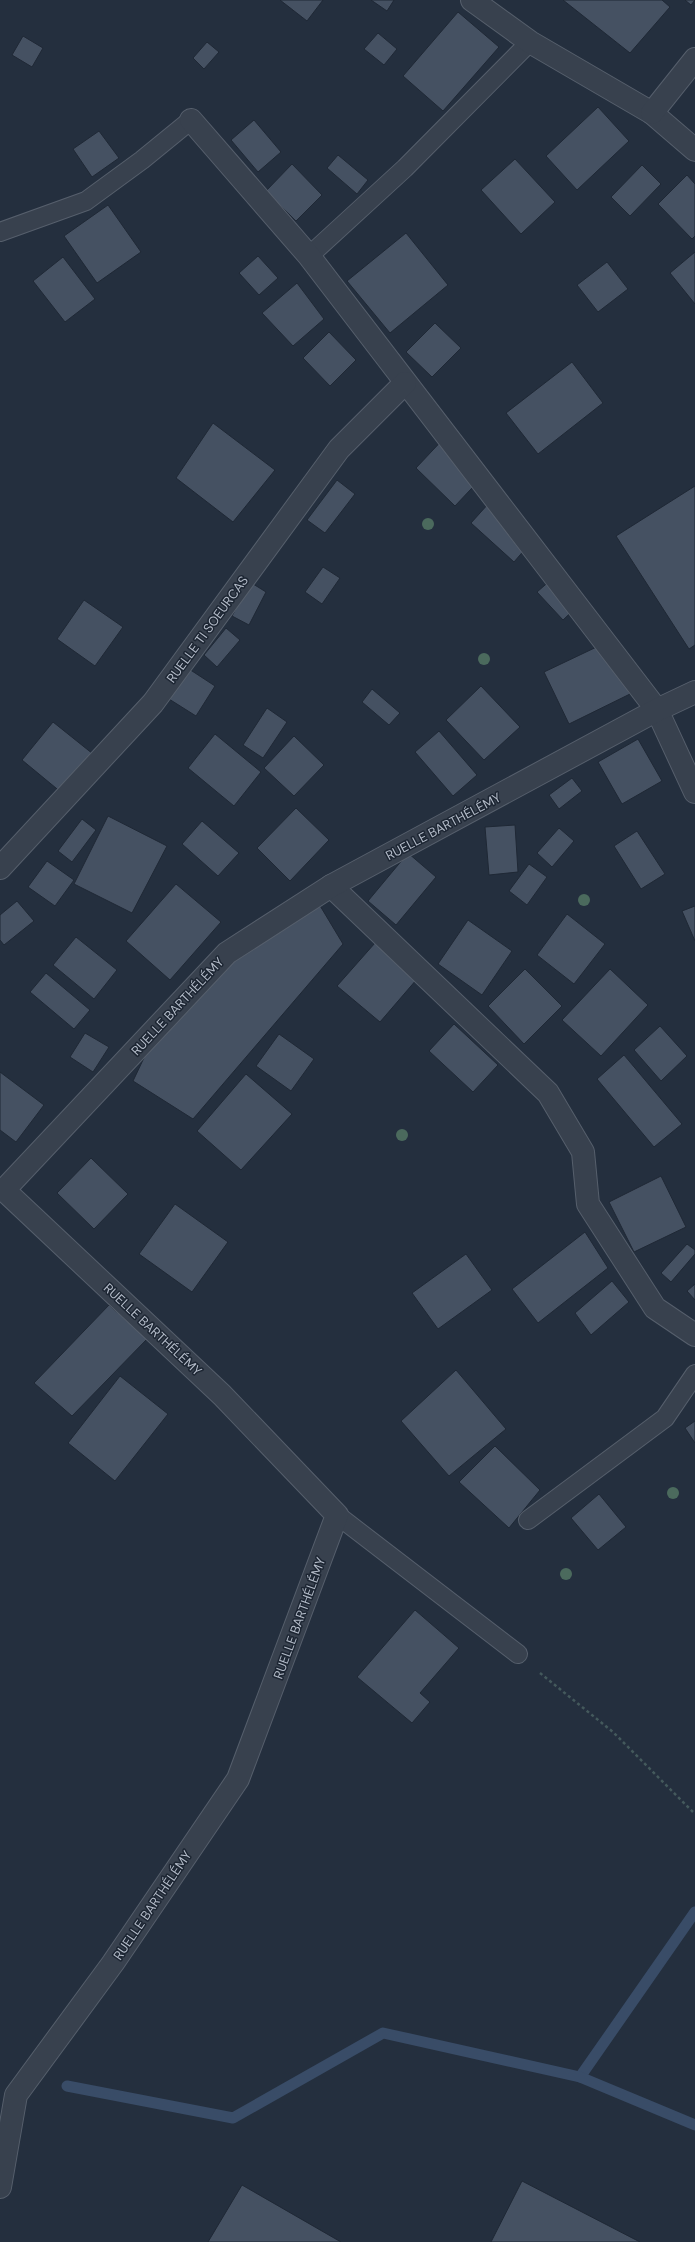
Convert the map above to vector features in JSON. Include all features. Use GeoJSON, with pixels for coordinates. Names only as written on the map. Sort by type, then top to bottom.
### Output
{"type":"FeatureCollection","features":[{"type":"Feature","properties":{"kind":"street"},"geometry":{"type":"LineString","coordinates":[[472,0],[530,42],[652,113],[695,150]]}},
{"type":"Feature","properties":{"kind":"street"},"geometry":{"type":"LineString","coordinates":[[652,113],[695,59]]}},
{"type":"Feature","properties":{"kind":"street"},"geometry":{"type":"LineString","coordinates":[[191,120],[308,256],[657,710],[695,792]]}},
{"type":"Feature","properties":{"kind":"street","name":"RUELLE TI SOEURCAS"},"geometry":{"type":"LineString","coordinates":[[0,868],[153,703],[339,449],[405,383]]}},
{"type":"Feature","properties":{"kind":"street","name":"RUELLE BARTHÉLÉMY"},"geometry":{"type":"LineString","coordinates":[[0,2187],[16,2095],[113,1963],[238,1779],[337,1514],[222,1395],[4,1190],[227,953],[331,886],[657,710],[695,692]]}},
{"type":"Feature","properties":{"kind":"street"},"geometry":{"type":"LineString","coordinates":[[331,886],[548,1093],[583,1152],[588,1204],[656,1308],[695,1335]]}},
{"type":"Feature","properties":{"kind":"lane"},"geometry":{"type":"LineString","coordinates":[[308,256],[405,168],[530,42]]}},
{"type":"Feature","properties":{"kind":"lane"},"geometry":{"type":"LineString","coordinates":[[0,232],[86,201],[142,160],[191,120]]}},
{"type":"Feature","properties":{"kind":"lane"},"geometry":{"type":"LineString","coordinates":[[528,1520],[665,1418],[695,1374]]}},
{"type":"Feature","properties":{"kind":"lane"},"geometry":{"type":"LineString","coordinates":[[337,1514],[518,1654]]}},
{"type":"Feature","properties":{"kind":"path"},"geometry":{"type":"LineString","coordinates":[[518,1654],[613,1732],[695,1814]]}},
{"type":"Feature","properties":{"kind":"building"},"geometry":{"type":"Polygon","coordinates":[[[280,0],[323,0],[307,21],[280,0]]]}},
{"type":"Feature","properties":{"kind":"building"},"geometry":{"type":"Polygon","coordinates":[[[371,0],[394,0],[387,11],[371,0]]]}},
{"type":"Feature","properties":{"kind":"building"},"geometry":{"type":"Polygon","coordinates":[[[563,0],[662,0],[670,7],[630,53],[563,0]]]}},
{"type":"Feature","properties":{"kind":"building"},"geometry":{"type":"Polygon","coordinates":[[[685,0],[695,0],[691,5],[685,0]]]}},
{"type":"Feature","properties":{"kind":"building"},"geometry":{"type":"Polygon","coordinates":[[[458,12],[499,47],[443,111],[403,76],[458,12]]]}},
{"type":"Feature","properties":{"kind":"building"},"geometry":{"type":"Polygon","coordinates":[[[378,33],[397,49],[384,65],[364,49],[378,33]]]}},
{"type":"Feature","properties":{"kind":"building"},"geometry":{"type":"Polygon","coordinates":[[[23,36],[43,48],[32,67],[12,55],[23,36]]]}},
{"type":"Feature","properties":{"kind":"building"},"geometry":{"type":"Polygon","coordinates":[[[207,42],[219,52],[204,69],[193,58],[207,42]]]}},
{"type":"Feature","properties":{"kind":"building"},"geometry":{"type":"Polygon","coordinates":[[[598,107],[629,141],[577,190],[546,156],[598,107]]]}},
{"type":"Feature","properties":{"kind":"building"},"geometry":{"type":"Polygon","coordinates":[[[254,120],[281,152],[258,172],[231,140],[254,120]]]}},
{"type":"Feature","properties":{"kind":"building"},"geometry":{"type":"Polygon","coordinates":[[[99,131],[119,158],[92,177],[73,149],[99,131]]]}},
{"type":"Feature","properties":{"kind":"building"},"geometry":{"type":"Polygon","coordinates":[[[338,155],[368,180],[357,194],[327,168],[338,155]]]}},
{"type":"Feature","properties":{"kind":"building"},"geometry":{"type":"Polygon","coordinates":[[[515,159],[555,202],[521,234],[481,190],[515,159]]]}},
{"type":"Feature","properties":{"kind":"building"},"geometry":{"type":"Polygon","coordinates":[[[292,164],[322,195],[296,221],[266,191],[292,164]]]}},
{"type":"Feature","properties":{"kind":"building"},"geometry":{"type":"Polygon","coordinates":[[[642,165],[661,184],[630,216],[611,197],[642,165]]]}},
{"type":"Feature","properties":{"kind":"building"},"geometry":{"type":"Polygon","coordinates":[[[687,175],[695,184],[695,236],[692,239],[658,204],[687,175]]]}},
{"type":"Feature","properties":{"kind":"building"},"geometry":{"type":"Polygon","coordinates":[[[108,205],[141,252],[97,283],[64,236],[108,205]]]}},
{"type":"Feature","properties":{"kind":"building"},"geometry":{"type":"Polygon","coordinates":[[[406,233],[448,285],[390,333],[347,281],[406,233]]]}},
{"type":"Feature","properties":{"kind":"building"},"geometry":{"type":"Polygon","coordinates":[[[695,252],[695,304],[670,273],[695,252]]]}},
{"type":"Feature","properties":{"kind":"building"},"geometry":{"type":"Polygon","coordinates":[[[258,256],[278,278],[259,295],[239,273],[258,256]]]}},
{"type":"Feature","properties":{"kind":"building"},"geometry":{"type":"Polygon","coordinates":[[[63,257],[95,299],[65,322],[33,281],[63,257]]]}},
{"type":"Feature","properties":{"kind":"building"},"geometry":{"type":"Polygon","coordinates":[[[607,262],[628,289],[598,312],[577,285],[607,262]]]}},
{"type":"Feature","properties":{"kind":"building"},"geometry":{"type":"Polygon","coordinates":[[[297,283],[324,319],[293,346],[262,313],[297,283]]]}},
{"type":"Feature","properties":{"kind":"building"},"geometry":{"type":"Polygon","coordinates":[[[435,323],[461,348],[432,377],[406,352],[435,323]]]}},
{"type":"Feature","properties":{"kind":"building"},"geometry":{"type":"Polygon","coordinates":[[[329,332],[356,360],[330,386],[303,358],[329,332]]]}},
{"type":"Feature","properties":{"kind":"building"},"geometry":{"type":"Polygon","coordinates":[[[572,362],[603,403],[538,454],[506,413],[572,362]]]}},
{"type":"Feature","properties":{"kind":"building"},"geometry":{"type":"Polygon","coordinates":[[[213,423],[275,470],[233,522],[176,478],[213,423]]]}},
{"type":"Feature","properties":{"kind":"building"},"geometry":{"type":"Polygon","coordinates":[[[448,434],[487,472],[455,506],[416,468],[448,434]]]}},
{"type":"Feature","properties":{"kind":"building"},"geometry":{"type":"Polygon","coordinates":[[[337,480],[355,494],[325,533],[307,520],[337,480]]]}},
{"type":"Feature","properties":{"kind":"building"},"geometry":{"type":"Polygon","coordinates":[[[695,486],[695,645],[689,649],[616,536],[695,486]]]}},
{"type":"Feature","properties":{"kind":"building"},"geometry":{"type":"Polygon","coordinates":[[[489,503],[532,541],[514,562],[471,523],[489,503]]]}},
{"type":"Feature","properties":{"kind":"building"},"geometry":{"type":"Polygon","coordinates":[[[323,567],[340,578],[322,604],[305,592],[323,567]]]}},
{"type":"Feature","properties":{"kind":"building"},"geometry":{"type":"Polygon","coordinates":[[[560,572],[585,599],[563,620],[537,592],[560,572]]]}},
{"type":"Feature","properties":{"kind":"building"},"geometry":{"type":"Polygon","coordinates":[[[250,582],[266,592],[249,625],[232,616],[250,582]]]}},
{"type":"Feature","properties":{"kind":"building"},"geometry":{"type":"Polygon","coordinates":[[[84,600],[123,627],[95,666],[57,639],[84,600]]]}},
{"type":"Feature","properties":{"kind":"building"},"geometry":{"type":"Polygon","coordinates":[[[226,628],[240,640],[217,667],[204,655],[226,628]]]}},
{"type":"Feature","properties":{"kind":"building"},"geometry":{"type":"Polygon","coordinates":[[[605,643],[630,694],[569,724],[544,672],[605,643]]]}},
{"type":"Feature","properties":{"kind":"building"},"geometry":{"type":"Polygon","coordinates":[[[189,669],[215,686],[196,716],[169,699],[189,669]]]}},
{"type":"Feature","properties":{"kind":"building"},"geometry":{"type":"Polygon","coordinates":[[[481,686],[520,727],[484,760],[446,720],[481,686]]]}},
{"type":"Feature","properties":{"kind":"building"},"geometry":{"type":"Polygon","coordinates":[[[372,689],[400,713],[389,725],[362,702],[372,689]]]}},
{"type":"Feature","properties":{"kind":"building"},"geometry":{"type":"Polygon","coordinates":[[[267,708],[287,722],[263,758],[243,745],[267,708]]]}},
{"type":"Feature","properties":{"kind":"building"},"geometry":{"type":"Polygon","coordinates":[[[53,722],[93,754],[62,793],[22,760],[53,722]]]}},
{"type":"Feature","properties":{"kind":"building"},"geometry":{"type":"Polygon","coordinates":[[[439,731],[477,775],[453,796],[415,752],[439,731]]]}},
{"type":"Feature","properties":{"kind":"building"},"geometry":{"type":"Polygon","coordinates":[[[215,734],[261,772],[234,806],[188,768],[215,734]]]}},
{"type":"Feature","properties":{"kind":"building"},"geometry":{"type":"Polygon","coordinates":[[[294,736],[324,765],[294,796],[264,768],[294,736]]]}},
{"type":"Feature","properties":{"kind":"building"},"geometry":{"type":"Polygon","coordinates":[[[638,739],[662,781],[622,804],[598,762],[638,739]]]}},
{"type":"Feature","properties":{"kind":"building"},"geometry":{"type":"Polygon","coordinates":[[[572,778],[582,791],[559,809],[549,795],[572,778]]]}},
{"type":"Feature","properties":{"kind":"building"},"geometry":{"type":"Polygon","coordinates":[[[296,808],[329,840],[290,881],[257,848],[296,808]]]}},
{"type":"Feature","properties":{"kind":"building"},"geometry":{"type":"Polygon","coordinates":[[[108,816],[167,846],[132,913],[74,884],[108,816]]]}},
{"type":"Feature","properties":{"kind":"building"},"geometry":{"type":"Polygon","coordinates":[[[82,819],[96,830],[72,862],[58,851],[82,819]]]}},
{"type":"Feature","properties":{"kind":"building"},"geometry":{"type":"Polygon","coordinates":[[[202,821],[239,853],[218,876],[182,844],[202,821]]]}},
{"type":"Feature","properties":{"kind":"building"},"geometry":{"type":"Polygon","coordinates":[[[515,825],[518,872],[489,875],[485,827],[515,825]]]}},
{"type":"Feature","properties":{"kind":"building"},"geometry":{"type":"Polygon","coordinates":[[[559,828],[574,841],[552,867],[537,853],[559,828]]]}},
{"type":"Feature","properties":{"kind":"building"},"geometry":{"type":"Polygon","coordinates":[[[637,831],[665,874],[641,889],[614,846],[637,831]]]}},
{"type":"Feature","properties":{"kind":"building"},"geometry":{"type":"Polygon","coordinates":[[[408,853],[436,877],[396,925],[368,901],[408,853]]]}},
{"type":"Feature","properties":{"kind":"building"},"geometry":{"type":"Polygon","coordinates":[[[47,861],[74,880],[55,906],[28,887],[47,861]]]}},
{"type":"Feature","properties":{"kind":"building"},"geometry":{"type":"Polygon","coordinates":[[[529,864],[547,877],[527,905],[509,891],[529,864]]]}},
{"type":"Feature","properties":{"kind":"building"},"geometry":{"type":"Polygon","coordinates":[[[176,884],[221,922],[170,980],[126,941],[176,884]]]}},
{"type":"Feature","properties":{"kind":"building"},"geometry":{"type":"Polygon","coordinates":[[[316,899],[343,944],[193,1119],[133,1081],[151,1043],[246,949],[316,899]]]}},
{"type":"Feature","properties":{"kind":"building"},"geometry":{"type":"Polygon","coordinates":[[[17,901],[34,921],[4,945],[0,940],[0,915],[17,901]]]}},
{"type":"Feature","properties":{"kind":"building"},"geometry":{"type":"Polygon","coordinates":[[[695,906],[695,941],[682,911],[695,906]]]}},
{"type":"Feature","properties":{"kind":"building"},"geometry":{"type":"Polygon","coordinates":[[[567,914],[605,944],[574,984],[537,955],[567,914]]]}},
{"type":"Feature","properties":{"kind":"building"},"geometry":{"type":"Polygon","coordinates":[[[468,920],[512,951],[482,995],[438,964],[468,920]]]}},
{"type":"Feature","properties":{"kind":"building"},"geometry":{"type":"Polygon","coordinates":[[[76,937],[117,970],[94,999],[53,965],[76,937]]]}},
{"type":"Feature","properties":{"kind":"building"},"geometry":{"type":"Polygon","coordinates":[[[375,943],[417,979],[380,1022],[337,986],[375,943]]]}},
{"type":"Feature","properties":{"kind":"building"},"geometry":{"type":"Polygon","coordinates":[[[525,969],[562,1006],[524,1044],[488,1006],[525,969]]]}},
{"type":"Feature","properties":{"kind":"building"},"geometry":{"type":"Polygon","coordinates":[[[610,969],[648,1005],[601,1056],[562,1020],[610,969]]]}},
{"type":"Feature","properties":{"kind":"building"},"geometry":{"type":"Polygon","coordinates":[[[46,973],[90,1010],[74,1029],[30,992],[46,973]]]}},
{"type":"Feature","properties":{"kind":"building"},"geometry":{"type":"Polygon","coordinates":[[[454,1024],[498,1065],[473,1092],[429,1051],[454,1024]]]}},
{"type":"Feature","properties":{"kind":"building"},"geometry":{"type":"Polygon","coordinates":[[[660,1026],[687,1056],[661,1081],[634,1050],[660,1026]]]}},
{"type":"Feature","properties":{"kind":"building"},"geometry":{"type":"Polygon","coordinates":[[[85,1033],[109,1047],[93,1072],[70,1057],[85,1033]]]}},
{"type":"Feature","properties":{"kind":"building"},"geometry":{"type":"Polygon","coordinates":[[[279,1034],[314,1059],[291,1091],[256,1066],[279,1034]]]}},
{"type":"Feature","properties":{"kind":"building"},"geometry":{"type":"Polygon","coordinates":[[[624,1055],[682,1124],[654,1147],[597,1079],[624,1055]]]}},
{"type":"Feature","properties":{"kind":"building"},"geometry":{"type":"Polygon","coordinates":[[[0,1072],[44,1105],[16,1142],[0,1130],[0,1072]]]}},
{"type":"Feature","properties":{"kind":"building"},"geometry":{"type":"Polygon","coordinates":[[[246,1074],[292,1114],[241,1170],[197,1131],[246,1074]]]}},
{"type":"Feature","properties":{"kind":"building"},"geometry":{"type":"Polygon","coordinates":[[[91,1158],[128,1194],[94,1229],[57,1193],[91,1158]]]}},
{"type":"Feature","properties":{"kind":"building"},"geometry":{"type":"Polygon","coordinates":[[[661,1176],[686,1227],[634,1252],[609,1202],[661,1176]]]}},
{"type":"Feature","properties":{"kind":"building"},"geometry":{"type":"Polygon","coordinates":[[[175,1204],[228,1242],[192,1292],[139,1254],[175,1204]]]}},
{"type":"Feature","properties":{"kind":"building"},"geometry":{"type":"Polygon","coordinates":[[[585,1232],[608,1268],[538,1323],[512,1289],[585,1232]]]}},
{"type":"Feature","properties":{"kind":"building"},"geometry":{"type":"Polygon","coordinates":[[[687,1244],[695,1250],[695,1254],[671,1282],[661,1273],[687,1244]]]}},
{"type":"Feature","properties":{"kind":"building"},"geometry":{"type":"Polygon","coordinates":[[[466,1254],[492,1290],[438,1329],[412,1293],[466,1254]]]}},
{"type":"Feature","properties":{"kind":"building"},"geometry":{"type":"Polygon","coordinates":[[[612,1281],[629,1302],[591,1335],[575,1313],[612,1281]]]}},
{"type":"Feature","properties":{"kind":"building"},"geometry":{"type":"Polygon","coordinates":[[[695,1284],[695,1300],[687,1291],[695,1284]]]}},
{"type":"Feature","properties":{"kind":"building"},"geometry":{"type":"Polygon","coordinates":[[[109,1305],[147,1339],[72,1416],[34,1383],[109,1305]]]}},
{"type":"Feature","properties":{"kind":"building"},"geometry":{"type":"Polygon","coordinates":[[[456,1370],[506,1429],[449,1476],[401,1421],[456,1370]]]}},
{"type":"Feature","properties":{"kind":"building"},"geometry":{"type":"Polygon","coordinates":[[[120,1376],[168,1414],[115,1481],[68,1443],[120,1376]]]}},
{"type":"Feature","properties":{"kind":"building"},"geometry":{"type":"Polygon","coordinates":[[[695,1421],[695,1443],[685,1428],[695,1421]]]}},
{"type":"Feature","properties":{"kind":"building"},"geometry":{"type":"Polygon","coordinates":[[[495,1446],[540,1490],[509,1528],[459,1482],[495,1446]]]}},
{"type":"Feature","properties":{"kind":"building"},"geometry":{"type":"Polygon","coordinates":[[[599,1494],[626,1527],[598,1550],[571,1518],[599,1494]]]}},
{"type":"Feature","properties":{"kind":"building"},"geometry":{"type":"Polygon","coordinates":[[[415,1610],[459,1648],[420,1693],[430,1702],[412,1723],[357,1677],[415,1610]]]}},
{"type":"Feature","properties":{"kind":"building"},"geometry":{"type":"Polygon","coordinates":[[[522,2181],[640,2242],[491,2242],[522,2181]]]}},
{"type":"Feature","properties":{"kind":"building"},"geometry":{"type":"Polygon","coordinates":[[[242,2185],[341,2242],[208,2242],[242,2185]]]}},
{"type":"Feature","properties":{"kind":"waterway"},"geometry":{"type":"LineString","coordinates":[[580,2077],[695,1912]]}},
{"type":"Feature","properties":{"kind":"waterway"},"geometry":{"type":"LineString","coordinates":[[67,2086],[233,2118],[383,2033],[580,2077],[695,2125]]}}]}
